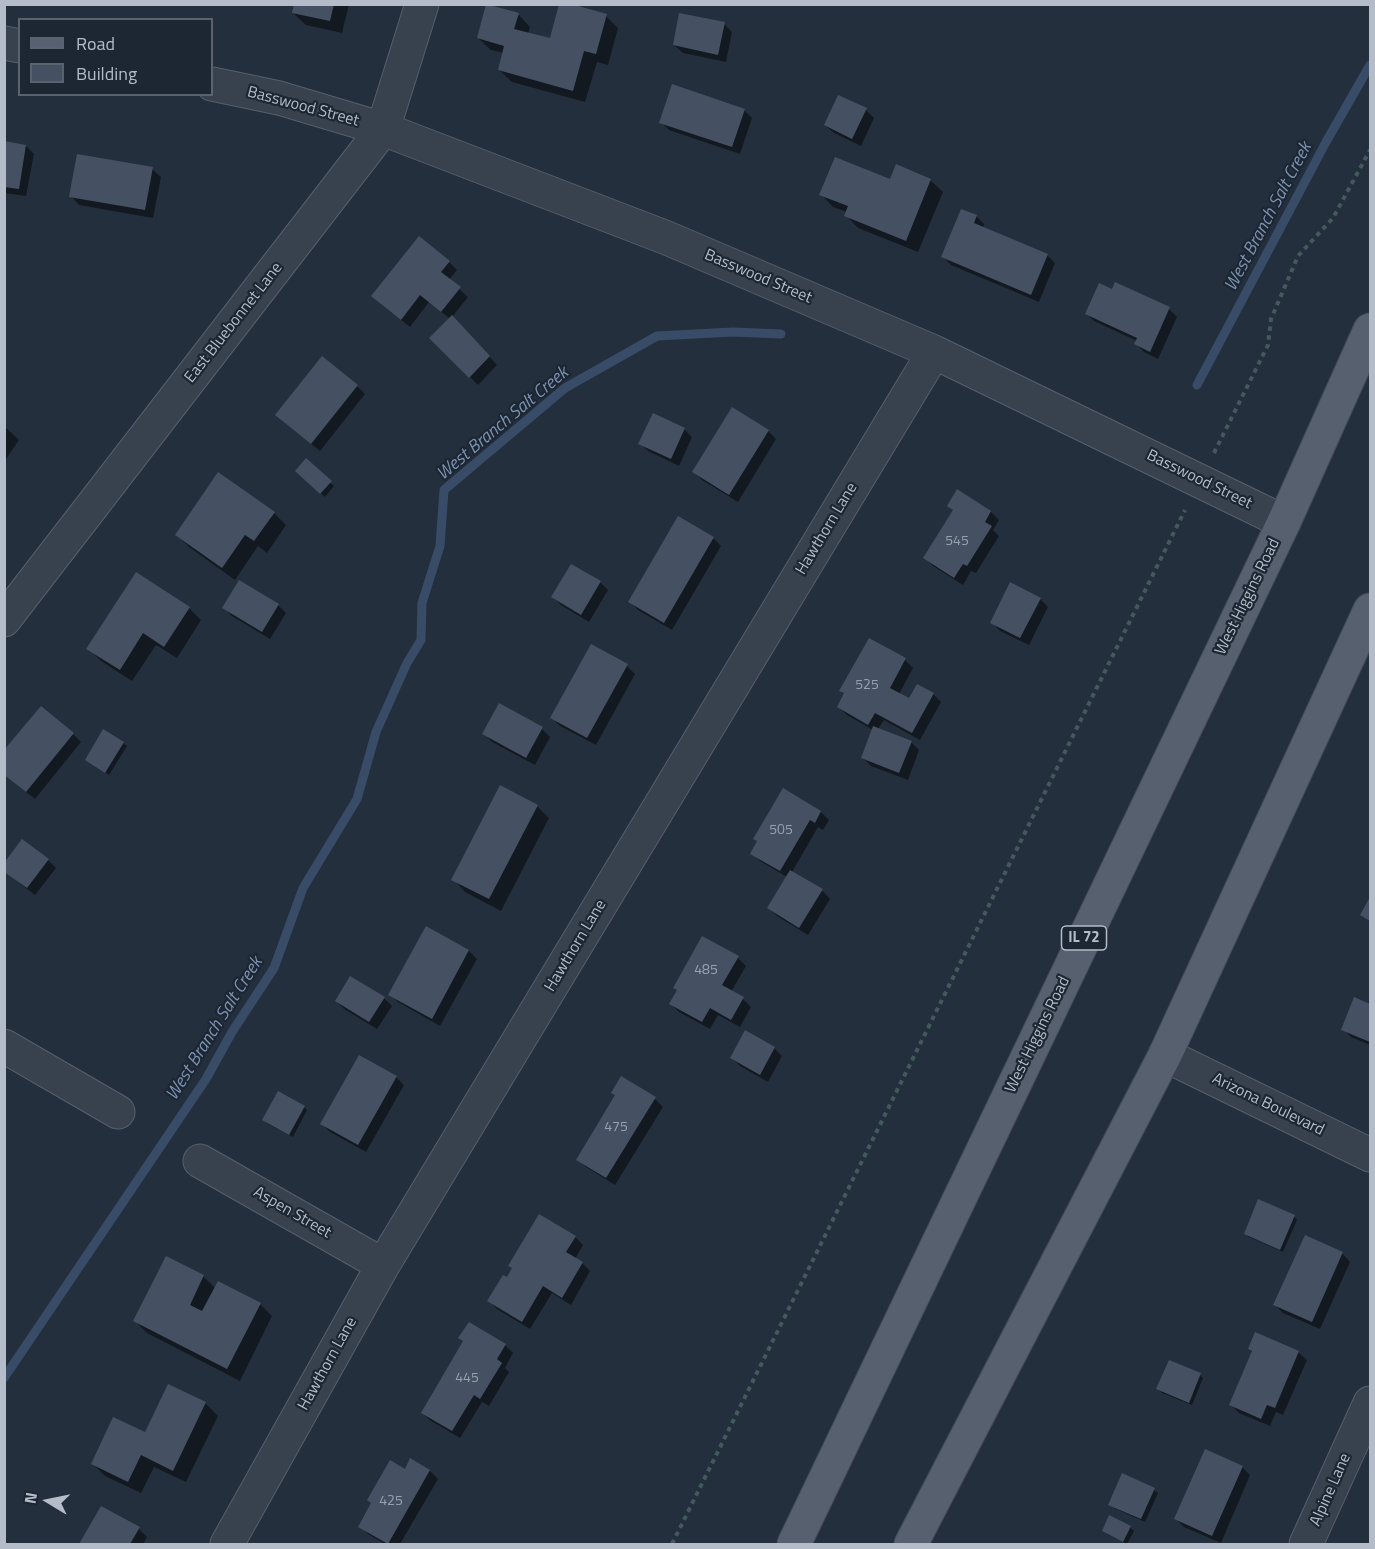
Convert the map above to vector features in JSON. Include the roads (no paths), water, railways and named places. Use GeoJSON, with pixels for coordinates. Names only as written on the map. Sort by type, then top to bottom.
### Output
{"type":"FeatureCollection","features":[{"type":"Feature","properties":{"kind":"main road","name":"West Higgins Road"},"geometry":{"type":"LineString","coordinates":[[794,1545],[1284,522],[1371,330]]}},
{"type":"Feature","properties":{"kind":"main road"},"geometry":{"type":"LineString","coordinates":[[911,1545],[1165,1055],[1371,610]]}},
{"type":"Feature","properties":{"kind":"street","name":"East Bluebonnet Lane"},"geometry":{"type":"LineString","coordinates":[[4,620],[383,129],[422,4]]}},
{"type":"Feature","properties":{"kind":"street","name":"Basswood Street"},"geometry":{"type":"LineString","coordinates":[[213,84],[279,98],[383,129],[667,238],[934,352],[1284,522]]}},
{"type":"Feature","properties":{"kind":"street","name":"Hawthorn Lane"},"geometry":{"type":"LineString","coordinates":[[226,1545],[383,1265],[934,352]]}},
{"type":"Feature","properties":{"kind":"street"},"geometry":{"type":"LineString","coordinates":[[4,1046],[118,1112]]}},
{"type":"Feature","properties":{"kind":"street","name":"Arizona Boulevard"},"geometry":{"type":"LineString","coordinates":[[1165,1055],[1371,1155]]}},
{"type":"Feature","properties":{"kind":"street","name":"Aspen Street"},"geometry":{"type":"LineString","coordinates":[[200,1161],[383,1265]]}},
{"type":"Feature","properties":{"kind":"street","name":"Alpine Lane"},"geometry":{"type":"LineString","coordinates":[[1306,1545],[1371,1403]]}},
{"type":"Feature","properties":{"kind":"waterway","name":"West Branch Salt Creek"},"geometry":{"type":"LineString","coordinates":[[1197,385],[1326,142],[1370,65]]}},
{"type":"Feature","properties":{"kind":"waterway","name":"West Branch Salt Creek"},"geometry":{"type":"LineString","coordinates":[[4,1378],[206,1079],[232,1032],[274,968],[303,888],[357,799],[376,732],[407,663],[421,640],[422,603],[440,546],[444,490],[565,388],[657,336],[733,332],[781,334]]}}]}
